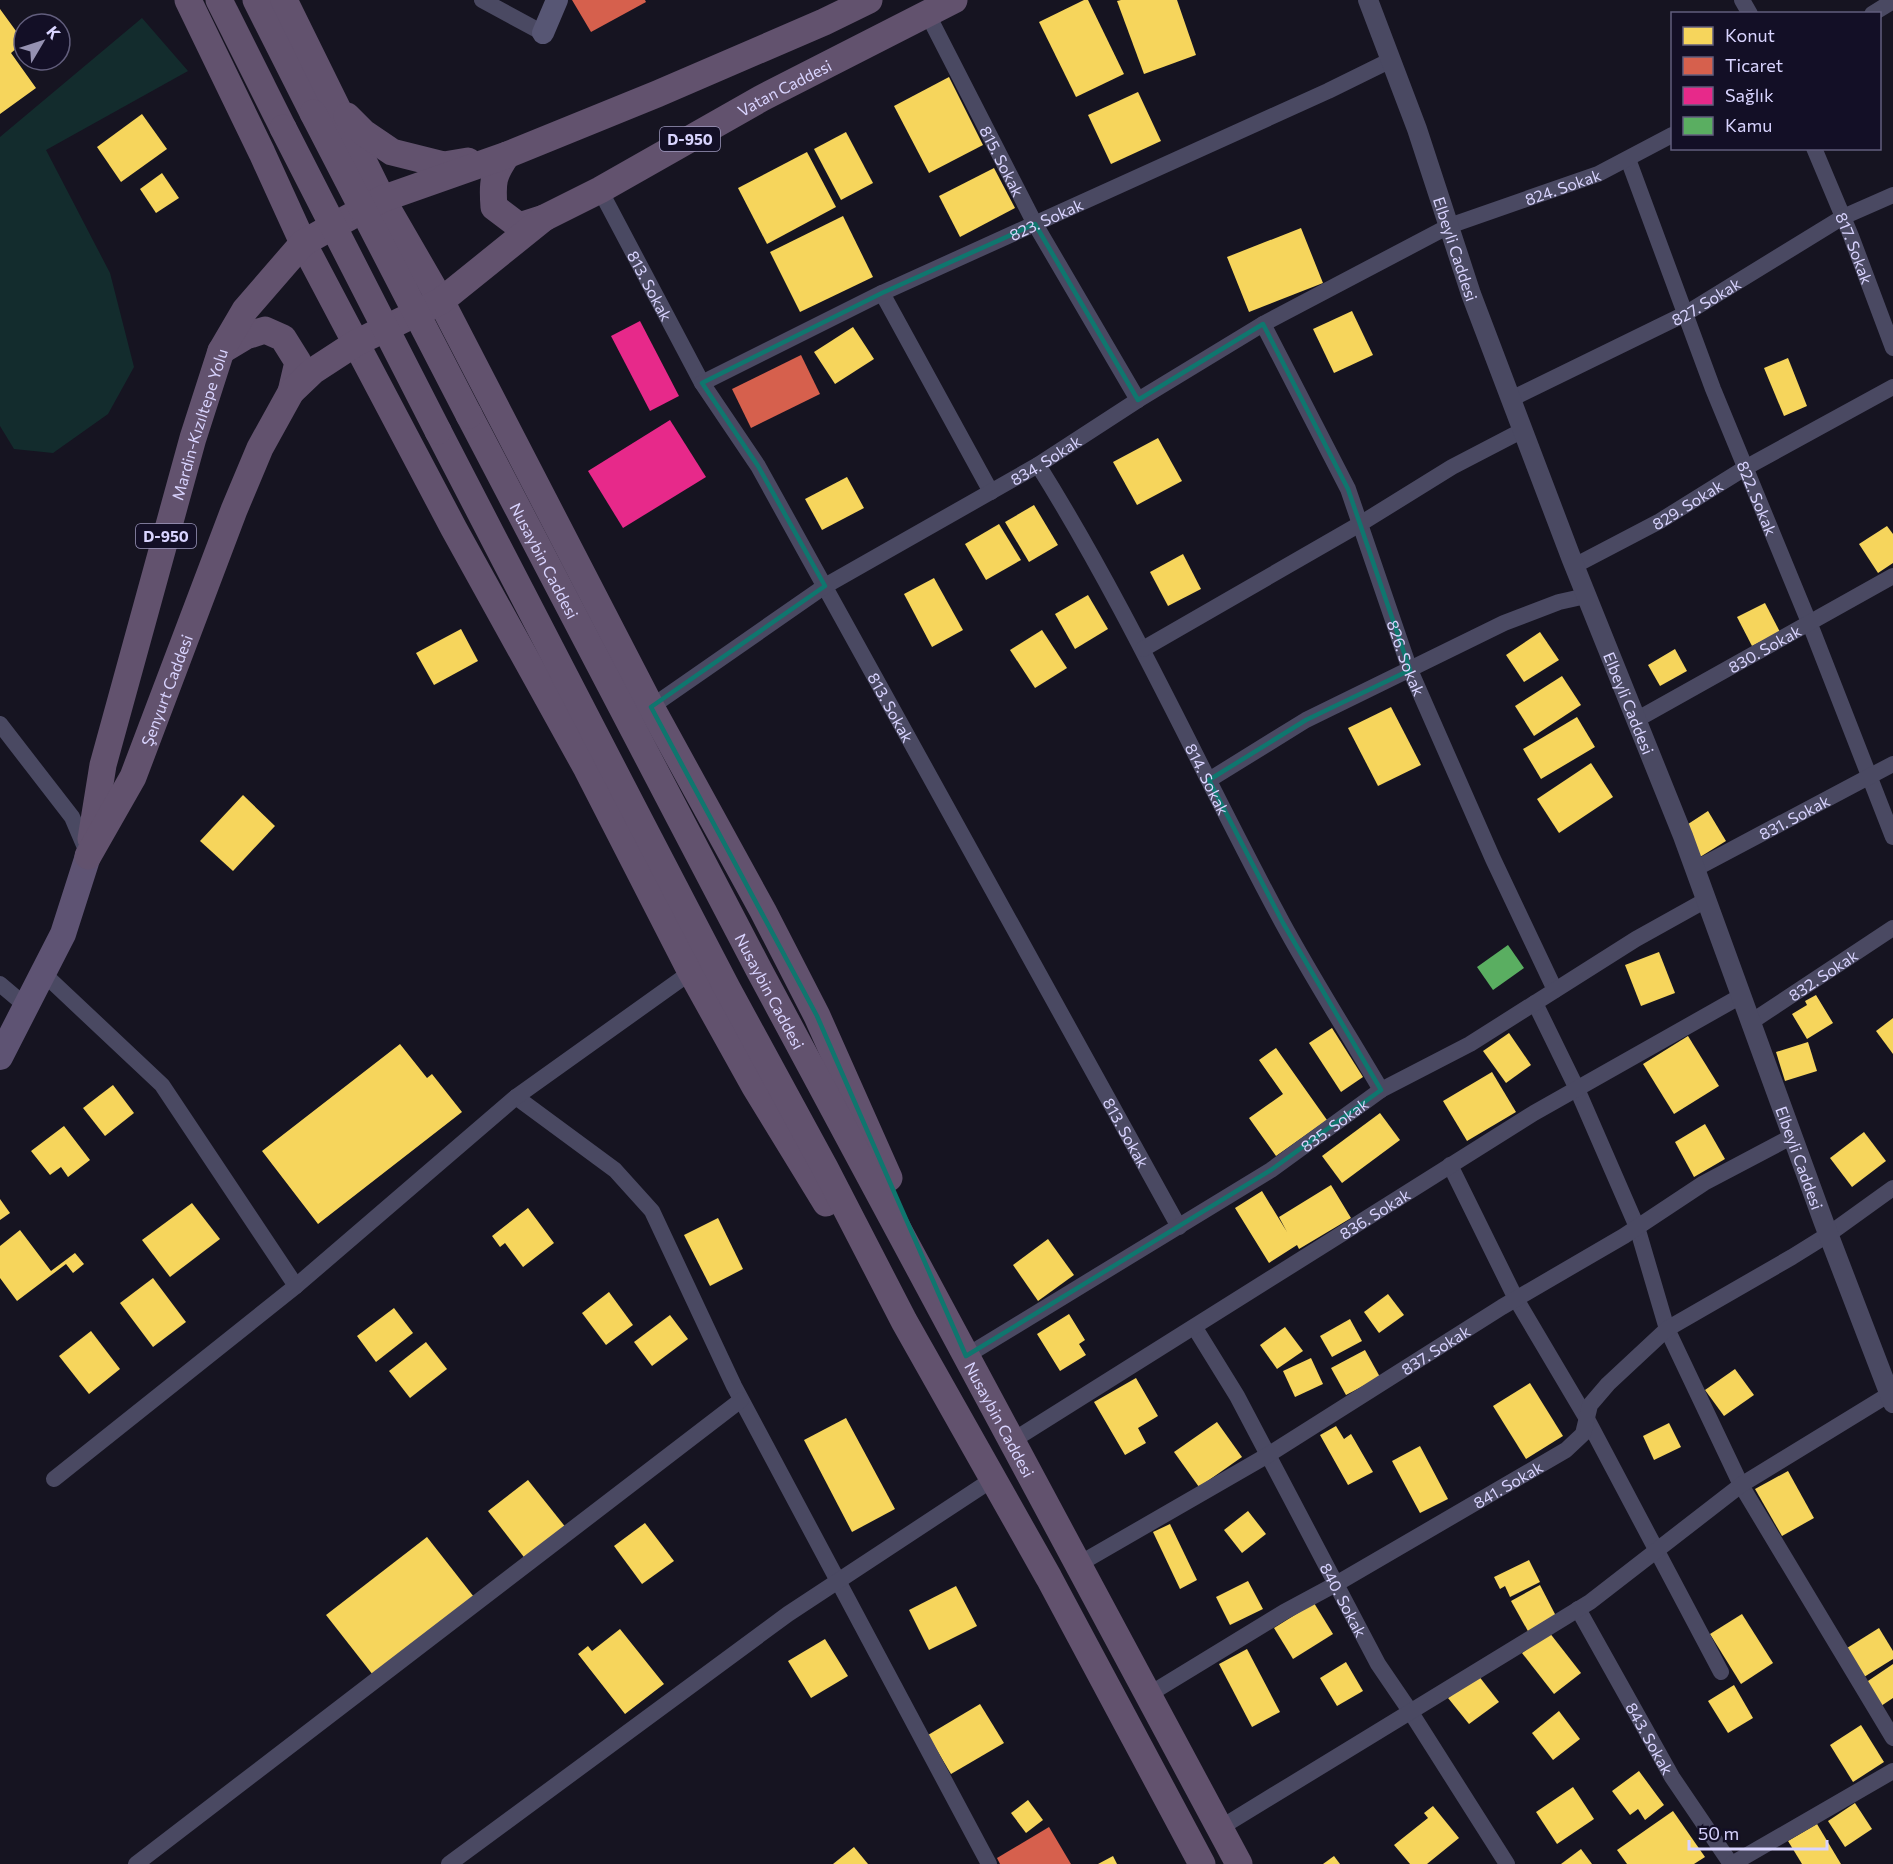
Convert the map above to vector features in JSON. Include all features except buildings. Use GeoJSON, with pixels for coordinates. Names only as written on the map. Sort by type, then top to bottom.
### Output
{"type":"FeatureCollection","features":[{"type":"Feature","properties":{"kind":"highway"},"geometry":{"type":"LineString","coordinates":[[188,0],[303,243],[454,529],[587,770],[691,972],[811,1181],[904,1322]]}},
{"type":"Feature","properties":{"kind":"highway"},"geometry":{"type":"LineString","coordinates":[[219,0],[438,431],[656,852],[825,1168],[904,1322],[1049,1578],[1202,1864]]}},
{"type":"Feature","properties":{"kind":"highway"},"geometry":{"type":"LineString","coordinates":[[256,0],[382,199],[441,301],[651,707],[763,911],[817,1016],[876,1146],[966,1356]]}},
{"type":"Feature","properties":{"kind":"highway"},"geometry":{"type":"LineString","coordinates":[[284,0],[323,108],[392,152],[444,165],[507,155]]}},
{"type":"Feature","properties":{"kind":"highway","name":"D-950"},"geometry":{"type":"LineString","coordinates":[[382,199],[507,155],[678,85],[824,22],[869,0]]}},
{"type":"Feature","properties":{"kind":"highway","name":"Vatan Caddesi"},"geometry":{"type":"LineString","coordinates":[[441,301],[544,218],[600,190],[762,98],[954,0]]}},
{"type":"Feature","properties":{"kind":"highway","name":"Nusaybin Caddesi"},"geometry":{"type":"LineString","coordinates":[[323,108],[469,415],[759,970],[1239,1864]]}},
{"type":"Feature","properties":{"kind":"highway"},"geometry":{"type":"LineString","coordinates":[[507,155],[496,171],[492,186],[494,207],[519,226],[544,218]]}},
{"type":"Feature","properties":{"kind":"highway","name":"Mardin-Kızıltepe Yolu"},"geometry":{"type":"LineString","coordinates":[[88,856],[103,765],[193,438],[221,351],[245,310],[303,243],[382,199]]}},
{"type":"Feature","properties":{"kind":"highway","name":"D-950"},"geometry":{"type":"LineString","coordinates":[[356,343],[441,301]]}},
{"type":"Feature","properties":{"kind":"highway"},"geometry":{"type":"LineString","coordinates":[[221,351],[246,336],[265,330],[283,338],[298,362],[291,392]]}},
{"type":"Feature","properties":{"kind":"highway","name":"Şenyurt Caddesi"},"geometry":{"type":"LineString","coordinates":[[88,856],[134,777],[238,500],[260,448],[291,392],[313,372],[356,343]]}},
{"type":"Feature","properties":{"kind":"main road"},"geometry":{"type":"LineString","coordinates":[[543,33],[557,0]]}},
{"type":"Feature","properties":{"kind":"main road","name":"Şenyurt Caddesi"},"geometry":{"type":"LineString","coordinates":[[0,1057],[63,934],[88,856]]}},
{"type":"Feature","properties":{"kind":"street"},"geometry":{"type":"LineString","coordinates":[[482,0],[543,33]]}},
{"type":"Feature","properties":{"kind":"street","name":"Elbeyli Caddesi"},"geometry":{"type":"LineString","coordinates":[[1368,0],[1417,129],[1472,294],[1511,399],[1574,566],[1695,869],[1891,1399]]}},
{"type":"Feature","properties":{"kind":"street"},"geometry":{"type":"LineString","coordinates":[[1875,12],[1893,1]]}},
{"type":"Feature","properties":{"kind":"street","name":"815. Sokak"},"geometry":{"type":"LineString","coordinates":[[927,13],[1035,224],[1138,400]]}},
{"type":"Feature","properties":{"kind":"street","name":"823. Sokak"},"geometry":{"type":"LineString","coordinates":[[702,383],[882,293],[1328,91],[1391,60]]}},
{"type":"Feature","properties":{"kind":"street","name":"824. Sokak"},"geometry":{"type":"LineString","coordinates":[[1449,225],[1598,174],[1671,136]]}},
{"type":"Feature","properties":{"kind":"street","name":"817. Sokak"},"geometry":{"type":"LineString","coordinates":[[1816,150],[1893,348]]}},
{"type":"Feature","properties":{"kind":"street","name":"822. Sokak"},"geometry":{"type":"LineString","coordinates":[[1628,159],[1745,468],[1810,624],[1893,837]]}},
{"type":"Feature","properties":{"kind":"street","name":"813. Sokak"},"geometry":{"type":"LineString","coordinates":[[600,190],[702,383],[758,466],[1179,1227]]}},
{"type":"Feature","properties":{"kind":"street","name":"827. Sokak"},"geometry":{"type":"LineString","coordinates":[[1511,399],[1685,314],[1843,217],[1893,195]]}},
{"type":"Feature","properties":{"kind":"street","name":"834. Sokak"},"geometry":{"type":"LineString","coordinates":[[651,707],[825,586],[1038,465],[1138,400],[1263,324],[1449,225]]}},
{"type":"Feature","properties":{"kind":"street"},"geometry":{"type":"LineString","coordinates":[[882,293],[991,492]]}},
{"type":"Feature","properties":{"kind":"street","name":"826. Sokak"},"geometry":{"type":"LineString","coordinates":[[1263,324],[1348,489],[1410,670],[1493,859],[1555,990]]}},
{"type":"Feature","properties":{"kind":"street","name":"829. Sokak"},"geometry":{"type":"LineString","coordinates":[[1574,566],[1660,521],[1745,468],[1893,387]]}},
{"type":"Feature","properties":{"kind":"street"},"geometry":{"type":"LineString","coordinates":[[1143,649],[1360,524],[1452,467],[1523,430]]}},
{"type":"Feature","properties":{"kind":"street","name":"814. Sokak"},"geometry":{"type":"LineString","coordinates":[[1038,465],[1143,649],[1283,922],[1381,1090]]}},
{"type":"Feature","properties":{"kind":"street","name":"830. Sokak"},"geometry":{"type":"LineString","coordinates":[[1636,720],[1893,576]]}},
{"type":"Feature","properties":{"kind":"street"},"geometry":{"type":"LineString","coordinates":[[1209,780],[1306,720],[1504,623],[1559,602],[1586,596]]}},
{"type":"Feature","properties":{"kind":"street"},"geometry":{"type":"LineString","coordinates":[[0,724],[72,817],[88,856]]}},
{"type":"Feature","properties":{"kind":"street","name":"831. Sokak"},"geometry":{"type":"LineString","coordinates":[[1695,869],[1893,764]]}},
{"type":"Feature","properties":{"kind":"street","name":"835. Sokak"},"geometry":{"type":"LineString","coordinates":[[966,1356],[1271,1170],[1381,1090],[1470,1044],[1636,939],[1706,900]]}},
{"type":"Feature","properties":{"kind":"street","name":"832. Sokak"},"geometry":{"type":"LineString","coordinates":[[1751,1022],[1893,928]]}},
{"type":"Feature","properties":{"kind":"street"},"geometry":{"type":"LineString","coordinates":[[54,1479],[296,1286],[516,1097],[691,972]]}},
{"type":"Feature","properties":{"kind":"street"},"geometry":{"type":"LineString","coordinates":[[43,973],[162,1085],[296,1286]]}},
{"type":"Feature","properties":{"kind":"street"},"geometry":{"type":"LineString","coordinates":[[0,984],[26,1006]]}},
{"type":"Feature","properties":{"kind":"street","name":"836. Sokak"},"geometry":{"type":"LineString","coordinates":[[1012,1441],[1195,1328],[1450,1165],[1577,1089],[1741,996]]}},
{"type":"Feature","properties":{"kind":"street"},"geometry":{"type":"LineString","coordinates":[[1535,1003],[1577,1089],[1638,1227],[1667,1329],[1741,1485],[1893,1738]]}},
{"type":"Feature","properties":{"kind":"street"},"geometry":{"type":"LineString","coordinates":[[516,1097],[615,1170],[651,1211],[741,1400],[989,1864]]}},
{"type":"Feature","properties":{"kind":"street","name":"837. Sokak"},"geometry":{"type":"LineString","coordinates":[[1079,1564],[1268,1455],[1704,1184],[1792,1136]]}},
{"type":"Feature","properties":{"kind":"street"},"geometry":{"type":"LineString","coordinates":[[1450,1165],[1516,1299],[1587,1419],[1721,1672]]}},
{"type":"Feature","properties":{"kind":"street","name":"841. Sokak"},"geometry":{"type":"LineString","coordinates":[[1148,1695],[1284,1612],[1566,1450],[1583,1434],[1590,1405],[1608,1384],[1667,1329],[1829,1234],[1893,1188]]}},
{"type":"Feature","properties":{"kind":"street","name":"840. Sokak"},"geometry":{"type":"LineString","coordinates":[[1195,1328],[1237,1396],[1378,1664],[1507,1864]]}},
{"type":"Feature","properties":{"kind":"street"},"geometry":{"type":"LineString","coordinates":[[1220,1828],[1590,1602],[1741,1485],[1891,1399]]}},
{"type":"Feature","properties":{"kind":"street"},"geometry":{"type":"LineString","coordinates":[[136,1864],[741,1400]]}},
{"type":"Feature","properties":{"kind":"street"},"geometry":{"type":"LineString","coordinates":[[449,1864],[788,1614],[993,1479]]}},
{"type":"Feature","properties":{"kind":"street","name":"843. Sokak"},"geometry":{"type":"LineString","coordinates":[[1578,1609],[1672,1778],[1732,1864]]}},
{"type":"Feature","properties":{"kind":"street"},"geometry":{"type":"LineString","coordinates":[[1732,1864],[1893,1771]]}},
{"type":"Feature","properties":{"kind":"highlighted area"},"geometry":{"type":"Polygon","coordinates":[[[1035,224],[1138,400],[1263,324],[1348,489],[1410,670],[1306,720],[1209,780],[1283,923],[1381,1090],[1271,1170],[966,1356],[817,1016],[651,707],[825,586],[758,466],[702,383],[882,293],[1035,224]]]}},
{"type":"Feature","properties":{"kind":"green space"},"geometry":{"type":"Polygon","coordinates":[[[142,18],[188,71],[46,150],[110,273],[134,367],[108,414],[53,453],[14,449],[0,426],[0,137],[142,18]]]}}]}
